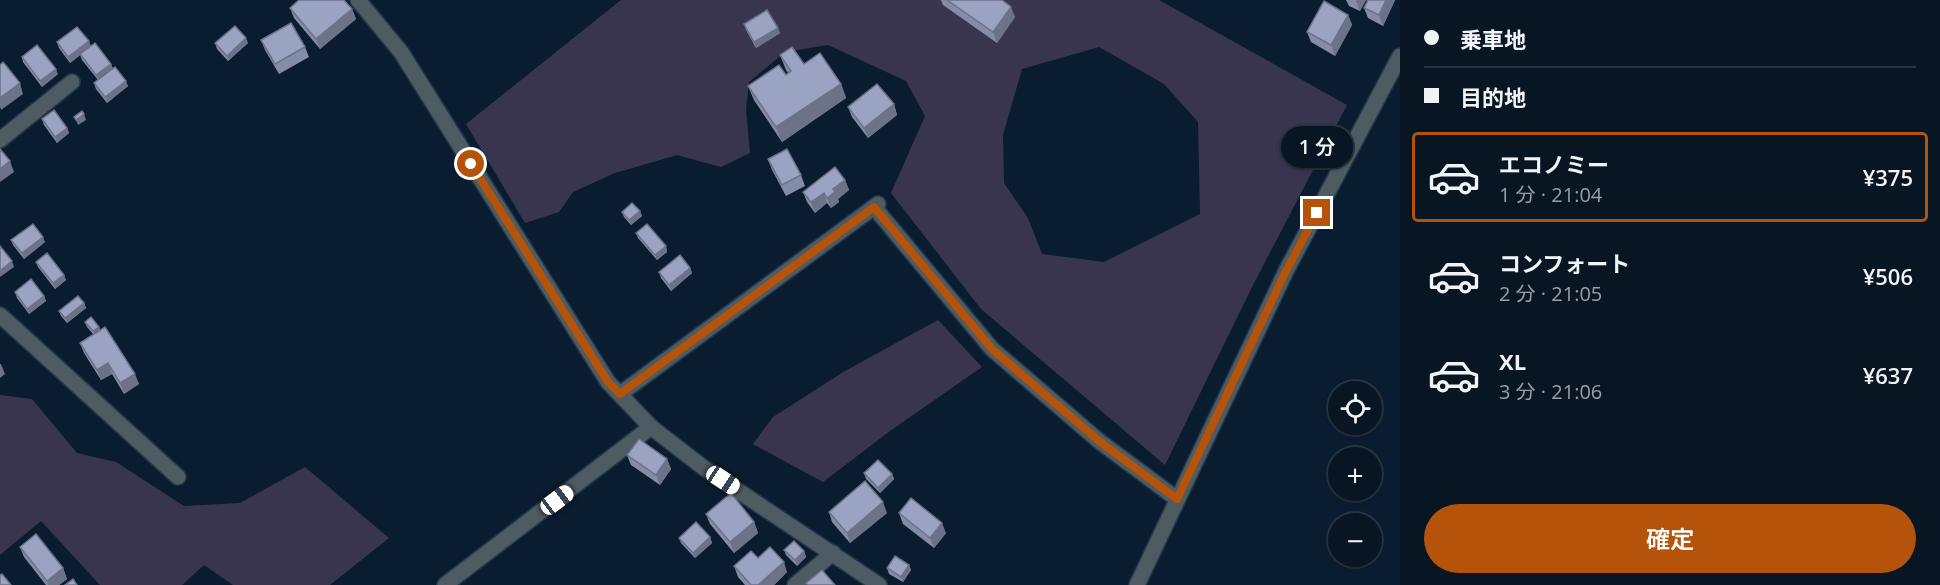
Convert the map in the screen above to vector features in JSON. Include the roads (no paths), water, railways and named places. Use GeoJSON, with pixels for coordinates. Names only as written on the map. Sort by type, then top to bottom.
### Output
{"type":"FeatureCollection","features":[{"type":"Feature","properties":{"kind":"street"},"geometry":{"type":"LineString","coordinates":[[358,0],[401,52],[608,382],[651,427],[704,468],[879,585]]}},
{"type":"Feature","properties":{"kind":"street"},"geometry":{"type":"LineString","coordinates":[[1137,585],[1286,271],[1400,56]]}},
{"type":"Feature","properties":{"kind":"street"},"geometry":{"type":"LineString","coordinates":[[0,140],[72,82]]}},
{"type":"Feature","properties":{"kind":"street"},"geometry":{"type":"LineString","coordinates":[[620,394],[876,205],[992,349],[1099,441],[1177,499]]}},
{"type":"Feature","properties":{"kind":"street"},"geometry":{"type":"LineString","coordinates":[[0,315],[178,477]]}},
{"type":"Feature","properties":{"kind":"street"},"geometry":{"type":"LineString","coordinates":[[445,585],[651,427]]}},
{"type":"Feature","properties":{"kind":"street"},"geometry":{"type":"LineString","coordinates":[[795,585],[833,553]]}}]}
